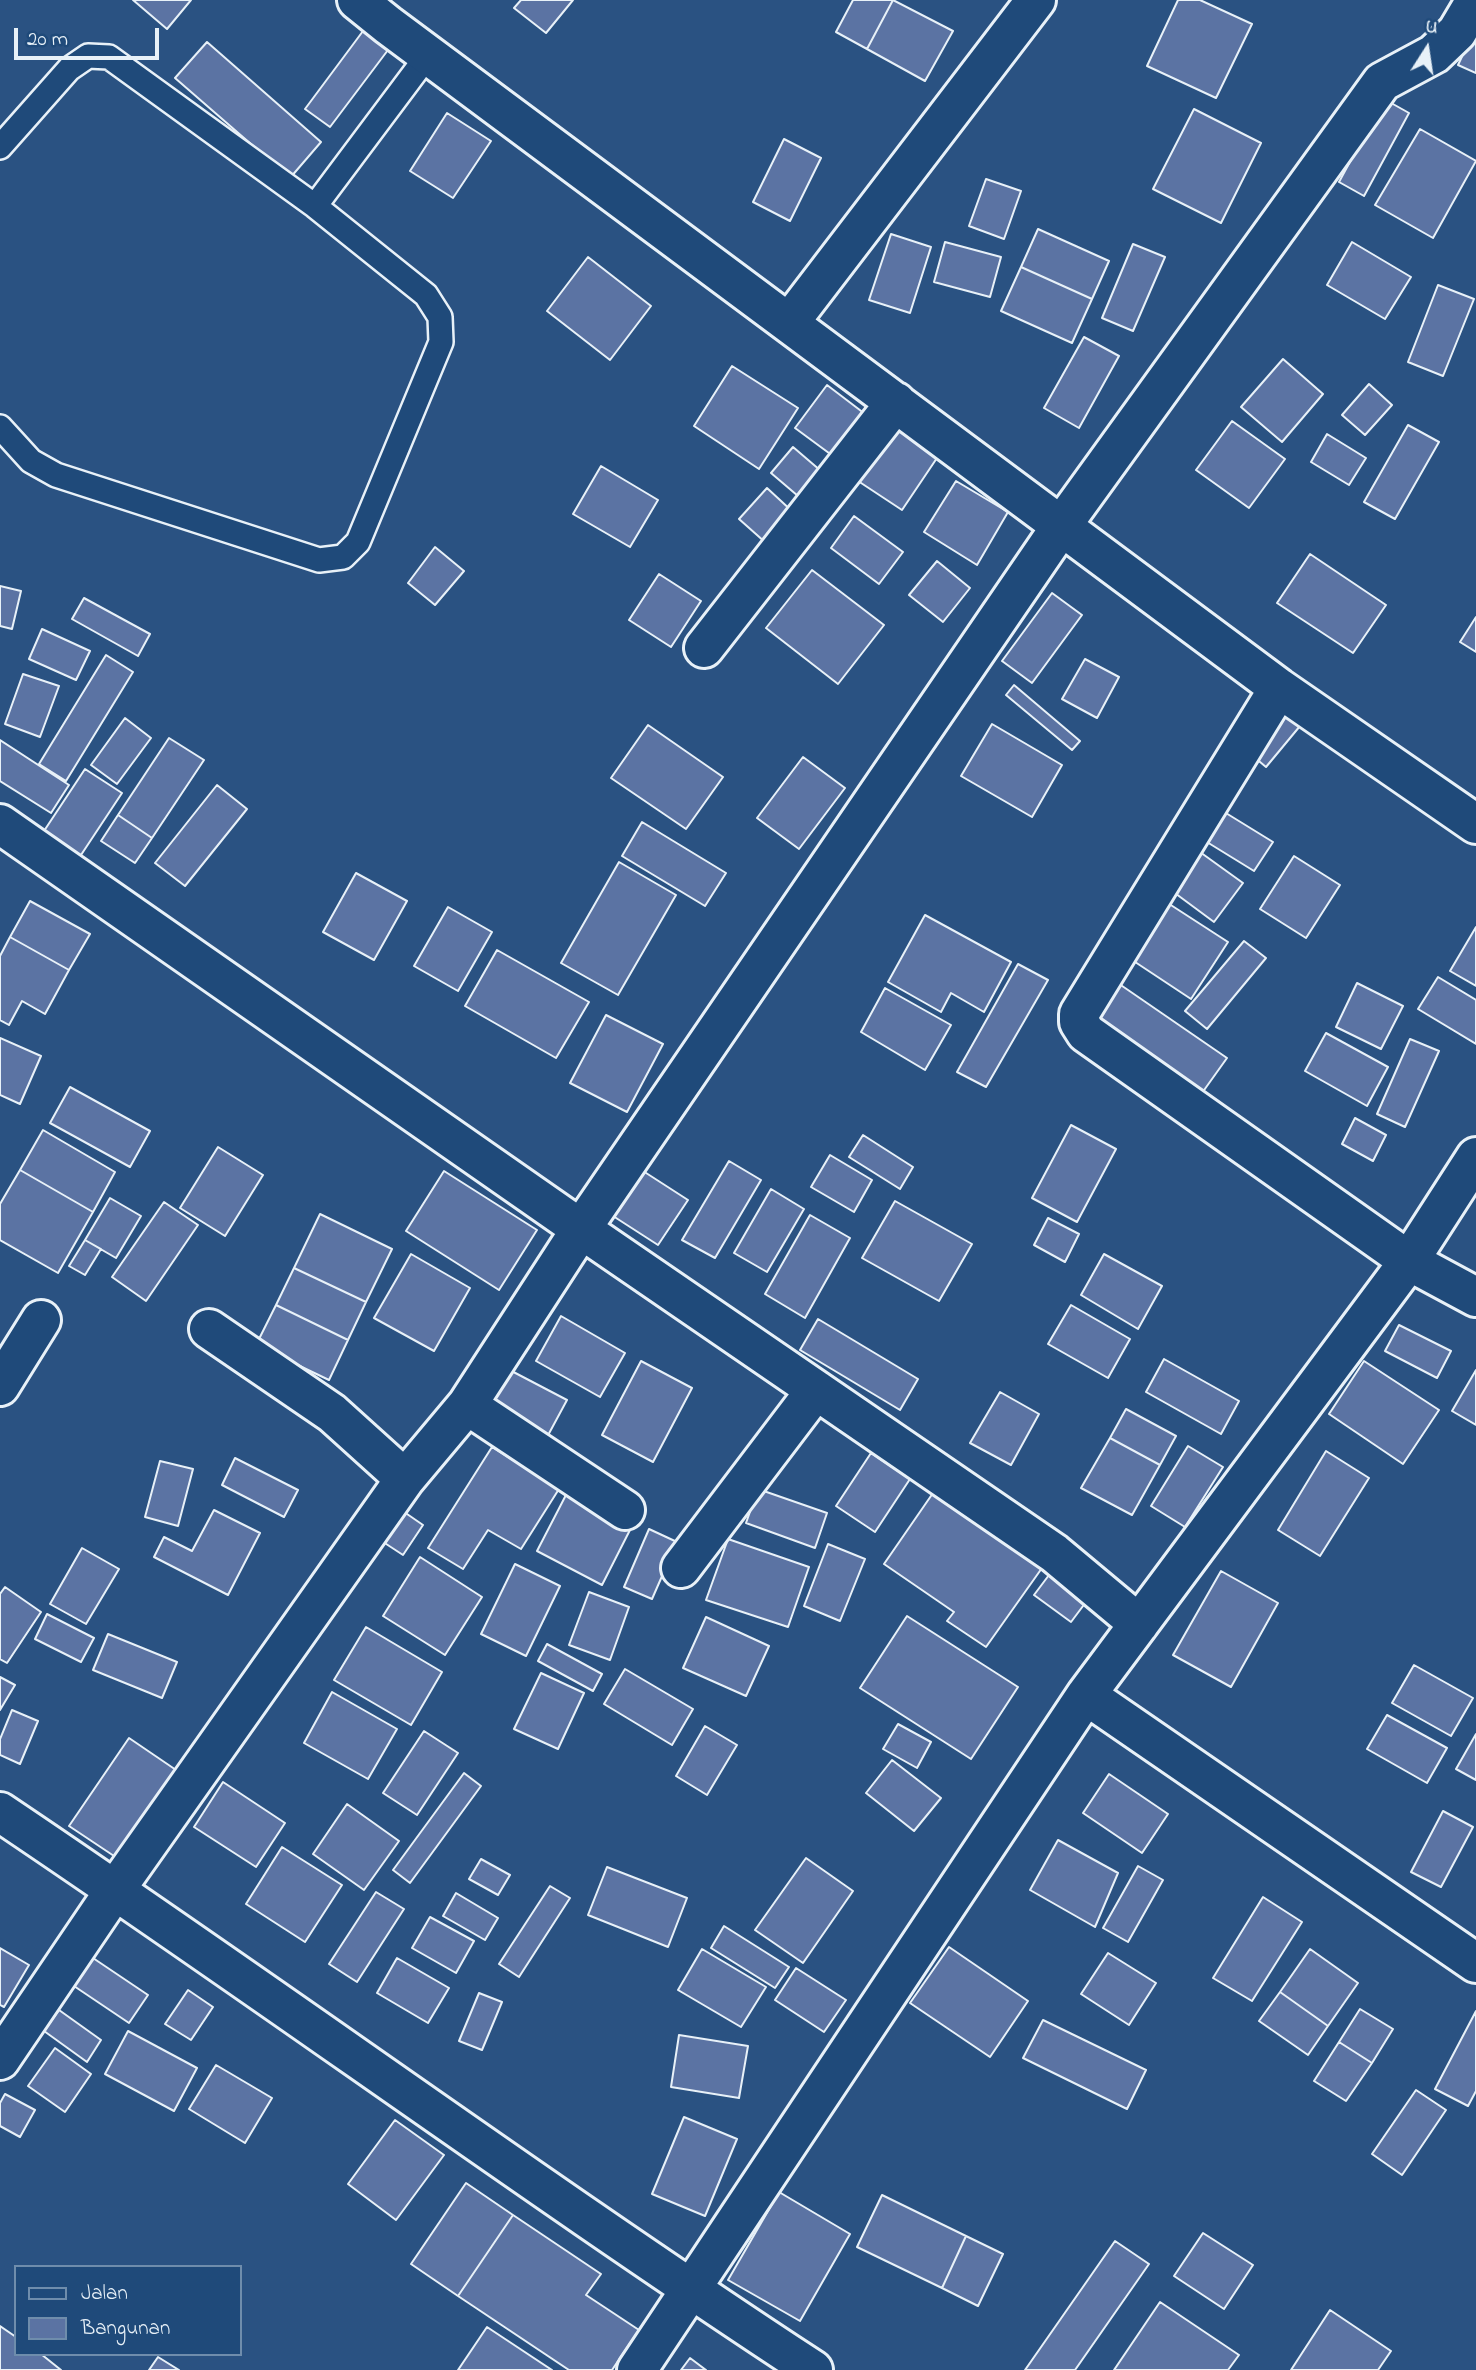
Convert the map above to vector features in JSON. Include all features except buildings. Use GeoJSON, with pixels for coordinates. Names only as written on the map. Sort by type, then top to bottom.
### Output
{"type":"FeatureCollection","features":[{"type":"Feature","properties":{"kind":"street"},"geometry":{"type":"LineString","coordinates":[[357,0],[396,13],[428,55],[1279,688],[1476,824]]}},
{"type":"Feature","properties":{"kind":"street"},"geometry":{"type":"LineString","coordinates":[[789,323],[1036,0]]}},
{"type":"Feature","properties":{"kind":"street"},"geometry":{"type":"LineString","coordinates":[[0,2060],[115,1889],[404,1479],[467,1405],[581,1229],[1062,526],[1382,82],[1434,54],[1457,32],[1476,0]]}},
{"type":"Feature","properties":{"kind":"street"},"geometry":{"type":"LineString","coordinates":[[704,648],[896,402]]}},
{"type":"Feature","properties":{"kind":"street"},"geometry":{"type":"LineString","coordinates":[[1279,688],[1079,1014],[1079,1022],[1086,1033],[1409,1261],[1476,1297]]}},
{"type":"Feature","properties":{"kind":"street"},"geometry":{"type":"LineString","coordinates":[[0,824],[581,1229],[1054,1553],[1139,1624]]}},
{"type":"Feature","properties":{"kind":"street"},"geometry":{"type":"LineString","coordinates":[[636,2370],[1086,1695],[1409,1261],[1476,1157]]}},
{"type":"Feature","properties":{"kind":"street"},"geometry":{"type":"LineString","coordinates":[[0,1386],[41,1320]]}},
{"type":"Feature","properties":{"kind":"street"},"geometry":{"type":"LineString","coordinates":[[209,1329],[332,1413],[404,1479]]}},
{"type":"Feature","properties":{"kind":"street"},"geometry":{"type":"LineString","coordinates":[[681,1568],[816,1390]]}},
{"type":"Feature","properties":{"kind":"street"},"geometry":{"type":"LineString","coordinates":[[467,1405],[625,1510]]}},
{"type":"Feature","properties":{"kind":"street"},"geometry":{"type":"LineString","coordinates":[[1086,1695],[1476,1962]]}},
{"type":"Feature","properties":{"kind":"street"},"geometry":{"type":"LineString","coordinates":[[0,1812],[690,2289],[813,2370]]}},
{"type":"Feature","properties":{"kind":"lane"},"geometry":{"type":"LineString","coordinates":[[315,206],[428,55]]}},
{"type":"Feature","properties":{"kind":"lane"},"geometry":{"type":"LineString","coordinates":[[0,147],[69,69],[88,56],[108,57],[315,206],[426,295],[440,317],[441,342],[358,542],[343,557],[319,560],[56,475],[31,461],[0,427]]}}]}
